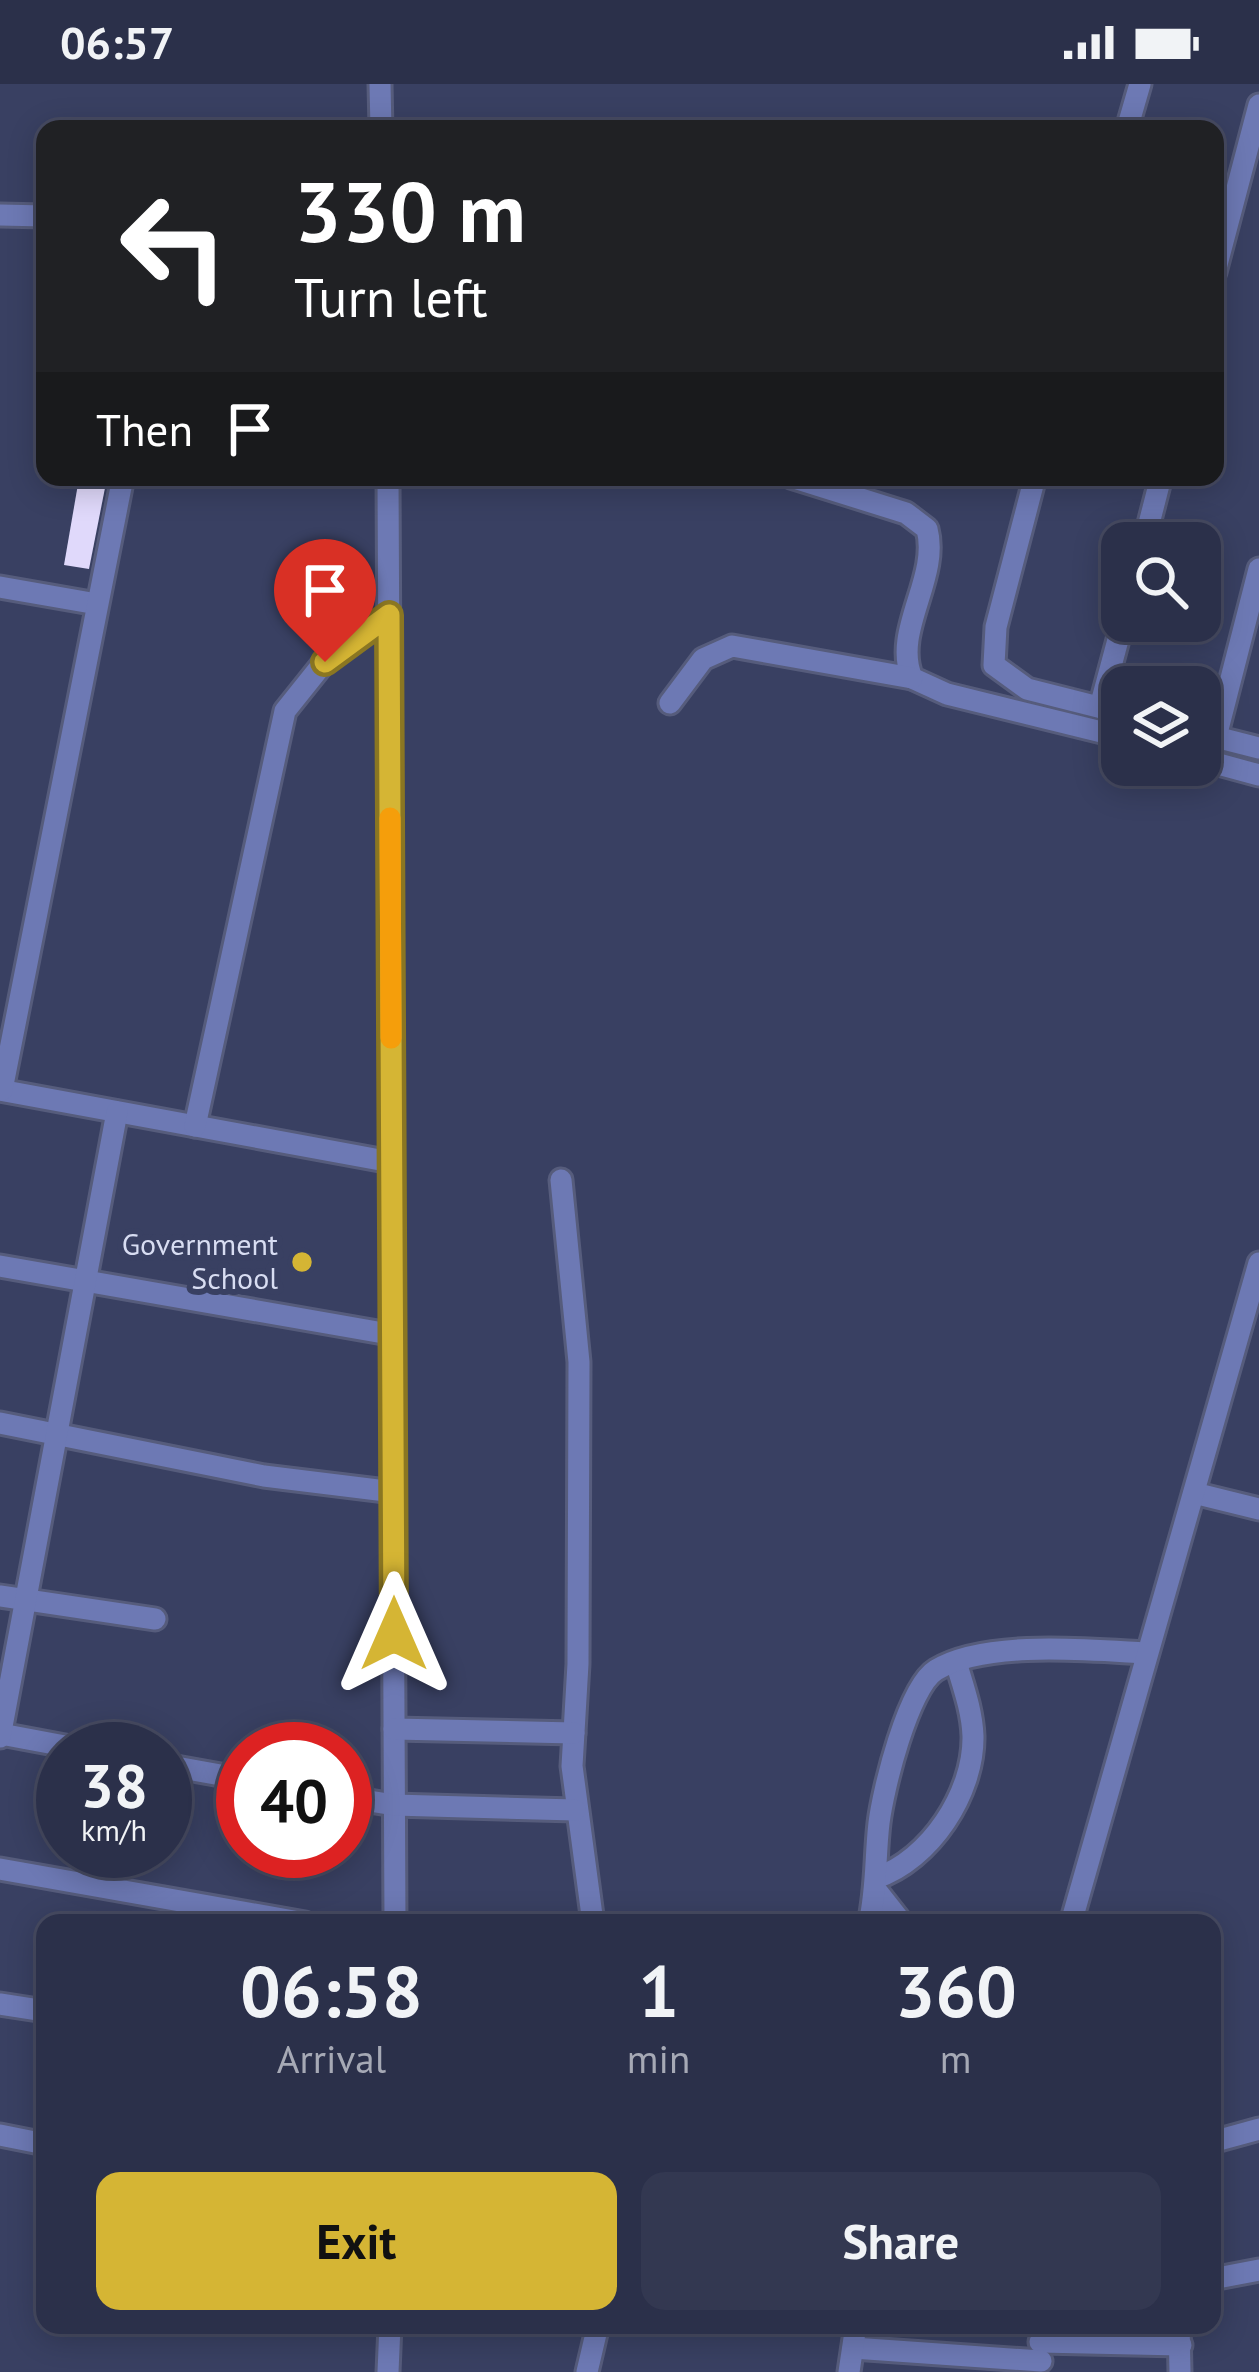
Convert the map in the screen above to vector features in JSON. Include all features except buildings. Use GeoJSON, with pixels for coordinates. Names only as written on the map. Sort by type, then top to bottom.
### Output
{"type":"FeatureCollection","features":[{"type":"Feature","properties":{"kind":"street"},"geometry":{"type":"LineString","coordinates":[[380,84],[381,120]]}},
{"type":"Feature","properties":{"kind":"street"},"geometry":{"type":"LineString","coordinates":[[1130,120],[1140,84]]}},
{"type":"Feature","properties":{"kind":"street"},"geometry":{"type":"LineString","coordinates":[[1224,238],[1259,105]]}},
{"type":"Feature","properties":{"kind":"street"},"geometry":{"type":"LineString","coordinates":[[0,215],[36,216]]}},
{"type":"Feature","properties":{"kind":"street"},"geometry":{"type":"LineString","coordinates":[[121,486],[1,1090],[391,1162]]}},
{"type":"Feature","properties":{"kind":"street"},"geometry":{"type":"LineString","coordinates":[[388,486],[395,1914]]}},
{"type":"Feature","properties":{"kind":"street"},"geometry":{"type":"LineString","coordinates":[[820,486],[906,513],[927,529],[929,558],[906,654],[912,678]]}},
{"type":"Feature","properties":{"kind":"street"},"geometry":{"type":"LineString","coordinates":[[1033,486],[996,627],[994,665],[1027,688],[1101,707]]}},
{"type":"Feature","properties":{"kind":"street"},"geometry":{"type":"LineString","coordinates":[[1149,522],[1159,486]]}},
{"type":"Feature","properties":{"kind":"street"},"geometry":{"type":"LineString","coordinates":[[1221,693],[1259,569]]}},
{"type":"Feature","properties":{"kind":"street"},"geometry":{"type":"LineString","coordinates":[[0,587],[97,604]]}},
{"type":"Feature","properties":{"kind":"street"},"geometry":{"type":"LineString","coordinates":[[195,1126],[285,711],[325,662],[389,615]]}},
{"type":"Feature","properties":{"kind":"street"},"geometry":{"type":"LineString","coordinates":[[670,703],[703,659],[732,646],[912,678],[947,694],[1101,732]]}},
{"type":"Feature","properties":{"kind":"street"},"geometry":{"type":"LineString","coordinates":[[1221,738],[1259,748]]}},
{"type":"Feature","properties":{"kind":"street"},"geometry":{"type":"LineString","coordinates":[[1221,765],[1259,775]]}},
{"type":"Feature","properties":{"kind":"street"},"geometry":{"type":"LineString","coordinates":[[36,1742],[0,1736],[117,1112]]}},
{"type":"Feature","properties":{"kind":"street"},"geometry":{"type":"LineString","coordinates":[[561,1180],[579,1362],[575,1810],[592,1914]]}},
{"type":"Feature","properties":{"kind":"street"},"geometry":{"type":"LineString","coordinates":[[1073,1914],[1259,1263]]}},
{"type":"Feature","properties":{"kind":"street"},"geometry":{"type":"LineString","coordinates":[[0,1266],[389,1334]]}},
{"type":"Feature","properties":{"kind":"street"},"geometry":{"type":"LineString","coordinates":[[0,1424],[265,1476],[394,1492]]}},
{"type":"Feature","properties":{"kind":"street"},"geometry":{"type":"LineString","coordinates":[[1194,1493],[1259,1509]]}},
{"type":"Feature","properties":{"kind":"street"},"geometry":{"type":"LineString","coordinates":[[0,1595],[154,1619]]}},
{"type":"Feature","properties":{"kind":"street"},"geometry":{"type":"LineString","coordinates":[[870,1914],[879,1825],[891,1767],[925,1681],[956,1662],[1076,1649],[1145,1653]]}},
{"type":"Feature","properties":{"kind":"street"},"geometry":{"type":"LineString","coordinates":[[876,1884],[918,1853],[962,1788],[973,1731],[956,1662]]}},
{"type":"Feature","properties":{"kind":"street"},"geometry":{"type":"LineString","coordinates":[[394,1730],[574,1733]]}},
{"type":"Feature","properties":{"kind":"street"},"geometry":{"type":"LineString","coordinates":[[372,1801],[575,1810]]}},
{"type":"Feature","properties":{"kind":"street"},"geometry":{"type":"LineString","coordinates":[[0,1870],[252,1914]]}},
{"type":"Feature","properties":{"kind":"street"},"geometry":{"type":"LineString","coordinates":[[876,1884],[896,1914]]}},
{"type":"Feature","properties":{"kind":"street"},"geometry":{"type":"LineString","coordinates":[[0,2004],[36,2010]]}},
{"type":"Feature","properties":{"kind":"street"},"geometry":{"type":"LineString","coordinates":[[1221,2140],[1259,2129]]}},
{"type":"Feature","properties":{"kind":"street"},"geometry":{"type":"LineString","coordinates":[[0,2135],[36,2142]]}},
{"type":"Feature","properties":{"kind":"street"},"geometry":{"type":"LineString","coordinates":[[1221,2277],[1259,2270]]}},
{"type":"Feature","properties":{"kind":"street"},"geometry":{"type":"LineString","coordinates":[[388,2372],[390,2334]]}},
{"type":"Feature","properties":{"kind":"street"},"geometry":{"type":"LineString","coordinates":[[587,2372],[596,2334]]}},
{"type":"Feature","properties":{"kind":"street"},"geometry":{"type":"LineString","coordinates":[[849,2372],[854,2337],[1040,2350],[1180,2335],[1180,2372]]}},
{"type":"Feature","properties":{"kind":"slow traffic"},"geometry":{"type":"LineString","coordinates":[[390,818],[391,1038]]}},
{"type":"Feature","properties":{"kind":"place","name":"Government School"},"geometry":{"type":"Point","coordinates":[302,1262]}},
{"type":"Feature","properties":{"kind":"route"},"geometry":{"type":"LineString","coordinates":[[325,662],[389,615],[394,1634]]}}]}
